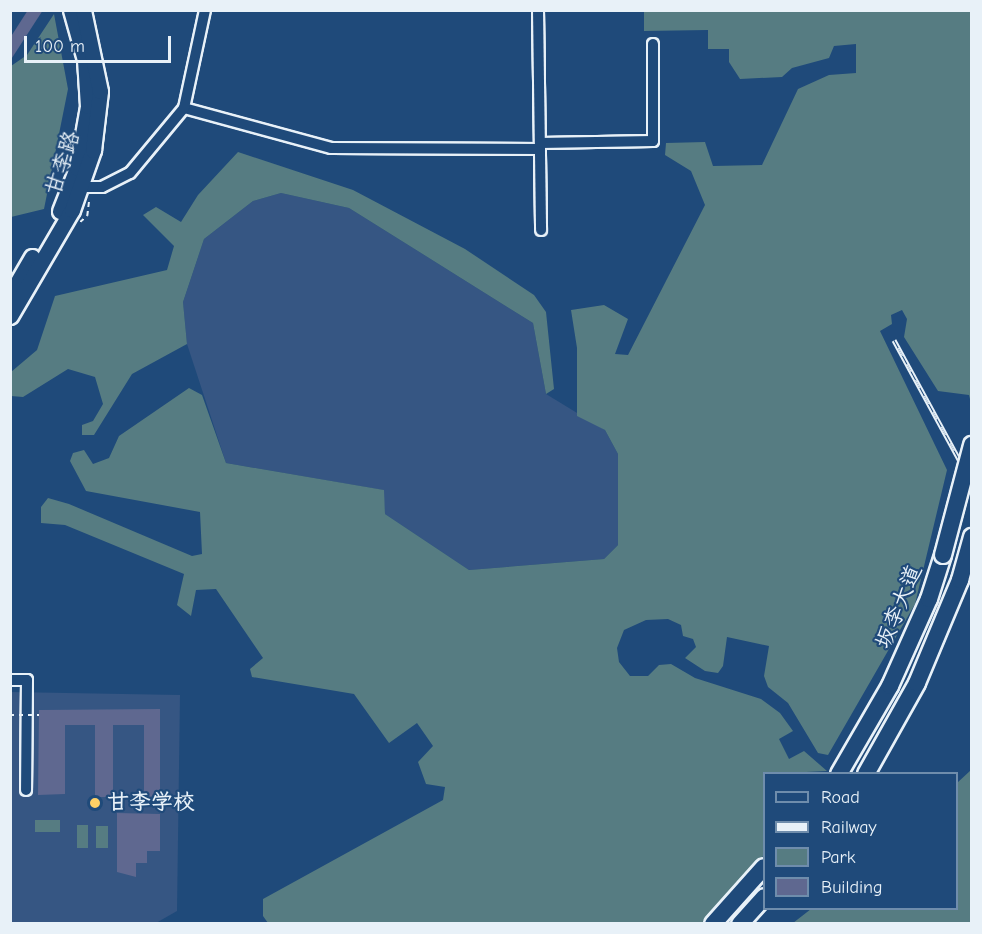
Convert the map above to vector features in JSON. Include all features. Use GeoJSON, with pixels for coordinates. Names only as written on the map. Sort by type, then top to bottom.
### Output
{"type":"FeatureCollection","features":[{"type":"Feature","properties":{"kind":"main road","name":"甘李路"},"geometry":{"type":"LineString","coordinates":[[10,295],[76,188],[88,106],[85,60],[71,10]]}},
{"type":"Feature","properties":{"kind":"main road","name":"甘李路"},"geometry":{"type":"LineString","coordinates":[[10,316],[76,188],[100,110],[98,72],[83,10]]}},
{"type":"Feature","properties":{"kind":"main road","name":"坂李大道"},"geometry":{"type":"LineString","coordinates":[[839,772],[890,686],[929,599],[972,445]]}},
{"type":"Feature","properties":{"kind":"main road","name":"坂李大道"},"geometry":{"type":"LineString","coordinates":[[867,772],[917,683],[960,580],[972,537]]}},
{"type":"Feature","properties":{"kind":"main road"},"geometry":{"type":"LineString","coordinates":[[713,924],[763,869]]}},
{"type":"Feature","properties":{"kind":"main road"},"geometry":{"type":"LineString","coordinates":[[740,924],[763,899]]}},
{"type":"Feature","properties":{"kind":"street"},"geometry":{"type":"LineString","coordinates":[[76,188],[102,187],[130,173],[184,108],[206,10]]}},
{"type":"Feature","properties":{"kind":"street"},"geometry":{"type":"LineString","coordinates":[[538,10],[541,231]]}},
{"type":"Feature","properties":{"kind":"street"},"geometry":{"type":"LineString","coordinates":[[184,108],[341,149],[540,146],[654,141],[653,44]]}},
{"type":"Feature","properties":{"kind":"street"},"geometry":{"type":"LineString","coordinates":[[10,680],[27,680],[26,790]]}},
{"type":"Feature","properties":{"kind":"path"},"geometry":{"type":"LineString","coordinates":[[10,715],[39,715]]}},
{"type":"Feature","properties":{"kind":"shaded area"},"geometry":{"type":"Polygon","coordinates":[[[281,193],[349,208],[533,323],[546,394],[605,430],[618,454],[618,545],[604,559],[469,570],[385,514],[383,490],[226,463],[187,344],[183,302],[204,239],[253,201],[281,193]]]}},
{"type":"Feature","properties":{"kind":"shaded area","name":"甘李学校"},"geometry":{"type":"Polygon","coordinates":[[[11,692],[180,695],[177,911],[156,923],[11,924],[11,692]]]}},
{"type":"Feature","properties":{"kind":"green space"},"geometry":{"type":"Polygon","coordinates":[[[644,11],[971,11],[971,403],[969,395],[938,391],[904,337],[907,319],[902,310],[891,315],[892,324],[880,331],[947,470],[915,604],[828,755],[818,753],[788,703],[768,687],[764,676],[769,646],[727,637],[723,666],[718,673],[705,671],[685,658],[696,647],[693,639],[683,636],[681,625],[668,619],[646,620],[624,630],[617,648],[619,662],[630,676],[648,676],[659,665],[671,664],[695,678],[761,699],[780,713],[793,731],[779,739],[789,759],[804,751],[827,771],[763,772],[763,856],[704,923],[268,923],[263,916],[263,899],[443,800],[445,787],[426,784],[418,762],[433,746],[417,723],[389,743],[354,694],[252,677],[250,669],[263,658],[216,589],[196,590],[191,616],[177,605],[184,574],[65,525],[41,523],[41,507],[48,498],[69,504],[192,556],[202,554],[200,512],[86,491],[70,461],[73,453],[84,450],[93,464],[109,458],[119,436],[189,388],[202,395],[226,463],[384,490],[385,514],[469,570],[604,559],[618,545],[618,454],[605,430],[577,416],[577,348],[571,310],[604,305],[628,319],[615,354],[628,355],[705,205],[691,171],[665,155],[666,143],[705,142],[713,166],[762,165],[798,89],[829,75],[856,73],[856,44],[834,46],[829,58],[792,68],[782,77],[740,79],[729,62],[729,49],[708,49],[708,30],[644,31],[644,11]]]}},
{"type":"Feature","properties":{"kind":"green space"},"geometry":{"type":"Polygon","coordinates":[[[54,14],[68,89],[44,209],[11,217],[11,66],[27,55],[54,14]]]}},
{"type":"Feature","properties":{"kind":"green space"},"geometry":{"type":"Polygon","coordinates":[[[238,152],[353,190],[465,249],[534,295],[546,312],[554,389],[546,394],[533,323],[349,208],[281,193],[253,201],[204,239],[183,302],[187,344],[132,374],[94,435],[82,435],[82,425],[93,421],[103,404],[95,377],[68,369],[23,397],[11,396],[11,372],[37,350],[55,296],[167,270],[174,246],[143,215],[156,207],[181,222],[198,195],[238,152]]]}},
{"type":"Feature","properties":{"kind":"green space"},"geometry":{"type":"Polygon","coordinates":[[[971,770],[971,923],[793,923],[810,910],[958,910],[958,782],[971,770]]]}},
{"type":"Feature","properties":{"kind":"green space"},"geometry":{"type":"Polygon","coordinates":[[[35,820],[60,820],[60,832],[35,832],[35,820]]]}},
{"type":"Feature","properties":{"kind":"green space"},"geometry":{"type":"Polygon","coordinates":[[[77,825],[88,825],[88,848],[77,848],[77,825]]]}},
{"type":"Feature","properties":{"kind":"green space"},"geometry":{"type":"Polygon","coordinates":[[[96,826],[108,826],[108,848],[96,848],[96,826]]]}},
{"type":"Feature","properties":{"kind":"building"},"geometry":{"type":"Polygon","coordinates":[[[28,10],[43,10],[10,61],[10,38],[28,10]]]}},
{"type":"Feature","properties":{"kind":"building"},"geometry":{"type":"Polygon","coordinates":[[[160,709],[160,796],[144,797],[144,725],[113,725],[113,797],[95,797],[95,725],[65,725],[65,794],[38,795],[39,710],[160,709]]]}},
{"type":"Feature","properties":{"kind":"building"},"geometry":{"type":"Polygon","coordinates":[[[117,813],[160,814],[160,851],[147,851],[147,863],[136,863],[136,877],[117,872],[117,813]]]}},
{"type":"Feature","properties":{"kind":"railway"},"geometry":{"type":"LineString","coordinates":[[894,340],[972,483]]}},
{"type":"Feature","properties":{"kind":"place","name":"甘李学校"},"geometry":{"type":"Point","coordinates":[95,803]}}]}
